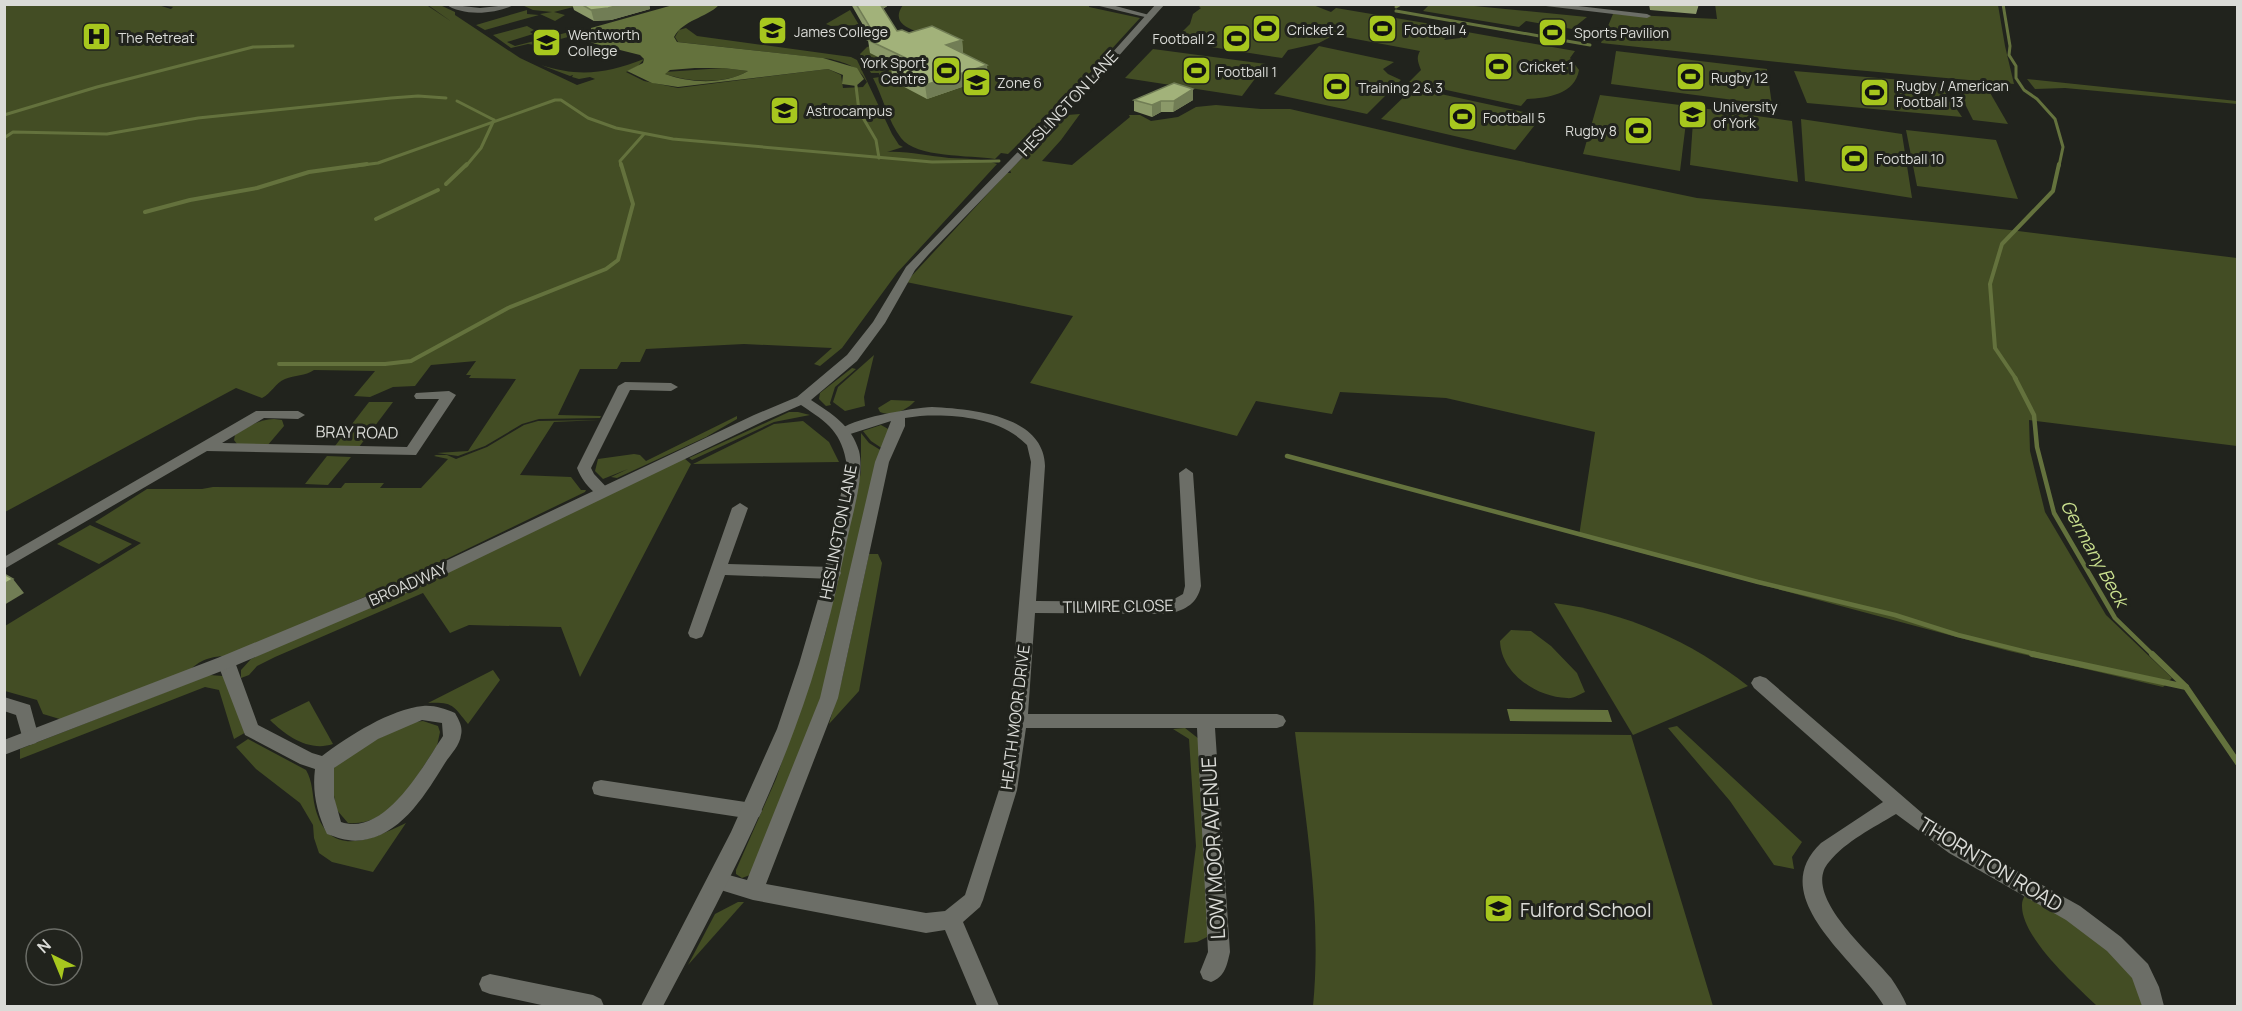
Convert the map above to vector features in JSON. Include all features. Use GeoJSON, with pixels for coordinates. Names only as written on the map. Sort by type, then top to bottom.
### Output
{"type":"FeatureCollection","features":[{"type":"Feature","properties":{"kind":"street"},"geometry":{"type":"LineString","coordinates":[[449,4],[463,10],[512,4]]}},
{"type":"Feature","properties":{"kind":"street"},"geometry":{"type":"LineString","coordinates":[[1095,4],[1149,16]]}},
{"type":"Feature","properties":{"kind":"street","name":"HESLINGTON LANE"},"geometry":{"type":"LineString","coordinates":[[802,400],[857,354],[879,323],[910,269],[1082,92],[1161,4]]}},
{"type":"Feature","properties":{"kind":"street"},"geometry":{"type":"LineString","coordinates":[[1533,4],[1647,16]]}},
{"type":"Feature","properties":{"kind":"street"},"geometry":{"type":"LineString","coordinates":[[1634,14],[1635,4]]}},
{"type":"Feature","properties":{"kind":"street"},"geometry":{"type":"LineString","coordinates":[[604,492],[587,476],[584,468],[625,386],[671,387]]}},
{"type":"Feature","properties":{"kind":"street","name":"BRAY ROAD"},"geometry":{"type":"LineString","coordinates":[[207,447],[411,452],[449,395],[421,396]]}},
{"type":"Feature","properties":{"kind":"street"},"geometry":{"type":"LineString","coordinates":[[802,400],[844,432]]}},
{"type":"Feature","properties":{"kind":"street","name":"BROADWAY"},"geometry":{"type":"LineString","coordinates":[[4,748],[226,662],[407,586],[768,414],[802,400]]}},
{"type":"Feature","properties":{"kind":"street","name":"HEATH MOOR DRIVE"},"geometry":{"type":"LineString","coordinates":[[844,432],[898,415],[936,412],[988,420],[1013,427],[1036,447],[1038,466],[1018,721],[1008,790],[973,900],[951,919]]}},
{"type":"Feature","properties":{"kind":"street","name":"BRAY ROAD"},"geometry":{"type":"LineString","coordinates":[[4,564],[261,414],[298,415]]}},
{"type":"Feature","properties":{"kind":"street"},"geometry":{"type":"LineString","coordinates":[[753,891],[829,698],[882,462],[898,426],[898,415]]}},
{"type":"Feature","properties":{"kind":"street","name":"HESLINGTON LANE"},"geometry":{"type":"LineString","coordinates":[[652,1006],[716,886],[752,811],[786,727],[833,573],[854,466],[853,448],[844,432]]}},
{"type":"Feature","properties":{"kind":"street","name":"TILMIRE CLOSE"},"geometry":{"type":"LineString","coordinates":[[1027,607],[1170,608],[1189,599],[1193,586],[1186,473]]}},
{"type":"Feature","properties":{"kind":"street"},"geometry":{"type":"LineString","coordinates":[[696,633],[740,508]]}},
{"type":"Feature","properties":{"kind":"street"},"geometry":{"type":"LineString","coordinates":[[720,569],[833,573]]}},
{"type":"Feature","properties":{"kind":"street"},"geometry":{"type":"LineString","coordinates":[[226,662],[251,730],[307,759],[325,764]]}},
{"type":"Feature","properties":{"kind":"street","name":"THORNTON ROAD"},"geometry":{"type":"LineString","coordinates":[[1760,684],[1896,804],[1956,847],[2094,927],[2140,971],[2153,1006]]}},
{"type":"Feature","properties":{"kind":"street"},"geometry":{"type":"LineString","coordinates":[[4,704],[24,710],[30,738]]}},
{"type":"Feature","properties":{"kind":"street"},"geometry":{"type":"LineString","coordinates":[[434,712],[449,718],[453,728],[452,738],[400,810],[388,822],[371,830],[351,833],[334,828],[328,817],[323,775],[325,764],[346,748],[420,713],[434,712]]}},
{"type":"Feature","properties":{"kind":"street"},"geometry":{"type":"LineString","coordinates":[[1018,721],[1277,721]]}},
{"type":"Feature","properties":{"kind":"street","name":"LOW MOOR AVENUE"},"geometry":{"type":"LineString","coordinates":[[1206,721],[1219,952],[1217,964],[1211,972]]}},
{"type":"Feature","properties":{"kind":"street"},"geometry":{"type":"LineString","coordinates":[[601,788],[752,811]]}},
{"type":"Feature","properties":{"kind":"street"},"geometry":{"type":"LineString","coordinates":[[1896,804],[1836,843],[1819,858],[1811,873],[1816,901],[1828,922],[1882,984],[1896,1006]]}},
{"type":"Feature","properties":{"kind":"street"},"geometry":{"type":"LineString","coordinates":[[716,886],[738,893],[753,891],[926,923],[951,919],[988,1006]]}},
{"type":"Feature","properties":{"kind":"street"},"geometry":{"type":"LineString","coordinates":[[490,984],[593,1006]]}},
{"type":"Feature","properties":{"kind":"shaded area"},"geometry":{"type":"Polygon","coordinates":[[[155,4],[171,9],[173,7],[159,5],[425,4],[452,22],[428,5],[440,5],[455,12],[455,15],[520,58],[577,85],[595,79],[590,77],[579,79],[541,65],[567,71],[592,72],[617,68],[644,59],[638,66],[626,72],[644,81],[678,88],[828,69],[841,75],[843,88],[863,87],[867,82],[856,69],[831,59],[678,42],[675,37],[679,30],[686,28],[697,36],[851,57],[857,60],[892,134],[903,147],[887,152],[979,160],[997,164],[897,273],[842,348],[820,366],[814,364],[832,348],[744,344],[646,349],[640,362],[621,362],[617,369],[580,369],[558,415],[601,416],[600,418],[539,419],[522,424],[485,446],[458,456],[437,453],[468,451],[516,379],[469,378],[471,375],[466,375],[476,361],[431,365],[415,386],[393,387],[370,397],[354,396],[375,371],[314,370],[282,381],[262,398],[236,388],[5,512],[5,5],[155,4]]]}},
{"type":"Feature","properties":{"kind":"shaded area"},"geometry":{"type":"Polygon","coordinates":[[[1202,4],[1313,5],[1331,12],[1336,8],[1455,28],[1444,40],[1460,38],[1467,32],[1575,51],[1570,58],[1579,70],[1572,85],[1566,89],[1552,96],[1527,99],[1521,106],[1409,82],[1421,70],[1418,60],[1420,51],[1334,35],[1319,43],[1288,50],[1282,58],[1173,41],[1190,24],[1193,14],[1201,8],[1199,7],[1202,4]]]}},
{"type":"Feature","properties":{"kind":"shaded area"},"geometry":{"type":"Polygon","coordinates":[[[1715,4],[1998,5],[2014,84],[1844,69],[1601,43],[1613,14],[1717,19],[1715,4]]]}},
{"type":"Feature","properties":{"kind":"shaded area"},"geometry":{"type":"Polygon","coordinates":[[[522,5],[581,5],[554,12],[565,15],[555,21],[540,14],[552,12],[533,10],[522,5]]]}},
{"type":"Feature","properties":{"kind":"shaded area"},"geometry":{"type":"Polygon","coordinates":[[[673,5],[719,5],[678,31],[674,37],[677,42],[823,58],[857,68],[864,79],[856,86],[842,84],[843,75],[828,69],[678,87],[652,83],[627,71],[643,63],[644,59],[640,55],[588,42],[583,32],[673,5]],[[723,68],[670,70],[665,74],[696,81],[707,81],[729,79],[748,71],[723,68]]]}},
{"type":"Feature","properties":{"kind":"shaded area"},"geometry":{"type":"Polygon","coordinates":[[[903,5],[1089,5],[1089,7],[1140,18],[1087,76],[1008,154],[1001,153],[995,159],[918,149],[908,144],[896,131],[873,78],[880,77],[879,73],[871,73],[860,54],[867,47],[915,31],[900,21],[899,14],[903,5]]]}},
{"type":"Feature","properties":{"kind":"shaded area"},"geometry":{"type":"Polygon","coordinates":[[[1429,5],[1464,5],[1587,17],[1572,29],[1526,21],[1519,27],[1423,11],[1429,5]]]}},
{"type":"Feature","properties":{"kind":"shaded area"},"geometry":{"type":"Polygon","coordinates":[[[527,10],[527,14],[539,15],[485,30],[492,34],[476,25],[527,10]]]}},
{"type":"Feature","properties":{"kind":"shaded area"},"geometry":{"type":"Polygon","coordinates":[[[850,10],[859,25],[831,26],[826,24],[850,10]]]}},
{"type":"Feature","properties":{"kind":"shaded area"},"geometry":{"type":"Polygon","coordinates":[[[527,26],[534,30],[530,32],[533,34],[507,42],[515,46],[569,32],[568,37],[549,42],[544,46],[528,44],[511,48],[493,35],[527,26]]]}},
{"type":"Feature","properties":{"kind":"shaded area","name":"Training 2 & 3"},"geometry":{"type":"Polygon","coordinates":[[[1319,46],[1394,62],[1383,69],[1401,80],[1367,114],[1274,94],[1319,46]]]}},
{"type":"Feature","properties":{"kind":"shaded area","name":"Football 1"},"geometry":{"type":"Polygon","coordinates":[[[1153,49],[1266,64],[1242,96],[1125,78],[1153,49]]]}},
{"type":"Feature","properties":{"kind":"shaded area","name":"Rugby 12"},"geometry":{"type":"Polygon","coordinates":[[[1616,51],[1767,69],[1772,105],[1611,84],[1616,51]]]}},
{"type":"Feature","properties":{"kind":"shaded area"},"geometry":{"type":"Polygon","coordinates":[[[723,68],[748,71],[728,78],[707,81],[665,74],[665,72],[723,68]]]}},
{"type":"Feature","properties":{"kind":"shaded area","name":"Rugby / American Football 13"},"geometry":{"type":"Polygon","coordinates":[[[1794,71],[1939,83],[1962,117],[1807,103],[1794,71]]]}},
{"type":"Feature","properties":{"kind":"shaded area"},"geometry":{"type":"Polygon","coordinates":[[[2027,79],[2237,101],[2237,104],[2065,88],[2035,89],[2027,79]]]}},
{"type":"Feature","properties":{"kind":"shaded area","name":"Football 5"},"geometry":{"type":"Polygon","coordinates":[[[1413,88],[1542,116],[1515,150],[1381,119],[1413,88]]]}},
{"type":"Feature","properties":{"kind":"shaded area"},"geometry":{"type":"Polygon","coordinates":[[[1957,88],[1989,91],[2008,124],[1973,120],[1957,88]]]}},
{"type":"Feature","properties":{"kind":"shaded area","name":"Rugby 8"},"geometry":{"type":"Polygon","coordinates":[[[1600,95],[1688,106],[1680,171],[1583,154],[1600,95]]]}},
{"type":"Feature","properties":{"kind":"shaded area"},"geometry":{"type":"Polygon","coordinates":[[[1216,105],[1290,109],[1467,150],[1697,198],[2010,230],[2237,258],[2237,446],[2029,420],[2030,451],[2045,512],[2106,615],[2172,678],[2163,687],[2009,651],[1579,536],[1595,432],[1446,398],[1340,392],[1332,414],[1256,401],[1237,436],[1030,383],[1073,316],[906,282],[1007,173],[1011,173],[1010,170],[1067,115],[1080,114],[1042,161],[1072,165],[1130,117],[1129,115],[1140,115],[1151,121],[1178,117],[1196,107],[1216,105]]]}},
{"type":"Feature","properties":{"kind":"shaded area"},"geometry":{"type":"Polygon","coordinates":[[[1694,107],[1792,121],[1798,182],[1690,165],[1694,107]]]}},
{"type":"Feature","properties":{"kind":"shaded area","name":"Football 10"},"geometry":{"type":"Polygon","coordinates":[[[1801,119],[1902,134],[1912,198],[1805,181],[1801,119]]]}},
{"type":"Feature","properties":{"kind":"shaded area"},"geometry":{"type":"Polygon","coordinates":[[[1906,130],[1996,140],[2018,199],[1917,186],[1906,130]]]}},
{"type":"Feature","properties":{"kind":"shaded area"},"geometry":{"type":"Polygon","coordinates":[[[874,355],[864,397],[865,406],[845,411],[833,402],[838,387],[874,355]]]}},
{"type":"Feature","properties":{"kind":"shaded area"},"geometry":{"type":"Polygon","coordinates":[[[852,368],[856,369],[835,387],[831,405],[826,406],[819,399],[820,393],[852,368]]]}},
{"type":"Feature","properties":{"kind":"shaded area"},"geometry":{"type":"Polygon","coordinates":[[[891,400],[915,401],[899,412],[889,414],[880,412],[878,408],[891,400]]]}},
{"type":"Feature","properties":{"kind":"shaded area"},"geometry":{"type":"Polygon","coordinates":[[[369,402],[393,402],[359,447],[335,446],[369,402]]]}},
{"type":"Feature","properties":{"kind":"shaded area"},"geometry":{"type":"Polygon","coordinates":[[[789,412],[810,415],[774,422],[692,460],[689,458],[789,412]]]}},
{"type":"Feature","properties":{"kind":"shaded area"},"geometry":{"type":"Polygon","coordinates":[[[737,416],[737,419],[706,437],[617,478],[611,477],[628,469],[603,479],[595,471],[598,459],[634,454],[640,455],[646,461],[737,416]]]}},
{"type":"Feature","properties":{"kind":"shaded area"},"geometry":{"type":"Polygon","coordinates":[[[274,419],[282,420],[284,426],[267,446],[237,444],[234,440],[235,435],[249,426],[274,419]]]}},
{"type":"Feature","properties":{"kind":"shaded area"},"geometry":{"type":"Polygon","coordinates":[[[600,420],[554,422],[520,475],[571,477],[581,490],[586,490],[585,492],[403,580],[230,656],[206,659],[187,673],[63,720],[43,714],[37,700],[5,691],[5,626],[141,543],[95,522],[147,489],[341,488],[345,483],[384,483],[380,488],[421,488],[448,459],[434,456],[436,455],[447,455],[456,459],[487,447],[524,425],[538,421],[600,420]]]}},
{"type":"Feature","properties":{"kind":"shaded area"},"geometry":{"type":"Polygon","coordinates":[[[803,421],[829,442],[839,462],[693,464],[774,424],[803,421]]]}},
{"type":"Feature","properties":{"kind":"shaded area"},"geometry":{"type":"Polygon","coordinates":[[[881,425],[890,430],[883,449],[871,441],[863,431],[881,425]]]}},
{"type":"Feature","properties":{"kind":"shaded area"},"geometry":{"type":"Polygon","coordinates":[[[861,433],[869,443],[882,451],[826,691],[750,875],[742,878],[736,874],[736,870],[776,779],[825,635],[861,472],[861,433]]]}},
{"type":"Feature","properties":{"kind":"shaded area"},"geometry":{"type":"Polygon","coordinates":[[[327,456],[351,457],[328,485],[305,484],[327,456]]]}},
{"type":"Feature","properties":{"kind":"shaded area"},"geometry":{"type":"Polygon","coordinates":[[[684,458],[691,464],[580,677],[561,627],[469,625],[450,633],[423,593],[275,657],[257,666],[249,675],[241,678],[241,670],[251,659],[684,458]]]}},
{"type":"Feature","properties":{"kind":"shaded area"},"geometry":{"type":"Polygon","coordinates":[[[90,525],[132,544],[99,564],[57,544],[90,525]]]}},
{"type":"Feature","properties":{"kind":"shaded area"},"geometry":{"type":"Polygon","coordinates":[[[869,554],[878,554],[882,563],[859,691],[829,724],[842,679],[869,554]]]}},
{"type":"Feature","properties":{"kind":"shaded area"},"geometry":{"type":"Polygon","coordinates":[[[1554,603],[1606,613],[1656,631],[1704,655],[1748,686],[1633,735],[1554,603]]]}},
{"type":"Feature","properties":{"kind":"shaded area"},"geometry":{"type":"Polygon","coordinates":[[[1511,630],[1531,631],[1551,646],[1577,673],[1585,692],[1572,698],[1555,697],[1532,688],[1522,681],[1513,673],[1502,653],[1500,641],[1511,630]]]}},
{"type":"Feature","properties":{"kind":"shaded area"},"geometry":{"type":"Polygon","coordinates":[[[493,670],[500,680],[468,724],[452,706],[443,703],[428,703],[493,670]]]}},
{"type":"Feature","properties":{"kind":"shaded area"},"geometry":{"type":"Polygon","coordinates":[[[209,675],[223,676],[248,731],[234,739],[219,690],[205,687],[20,759],[20,749],[209,675]]]}},
{"type":"Feature","properties":{"kind":"shaded area"},"geometry":{"type":"Polygon","coordinates":[[[309,701],[333,744],[315,746],[298,741],[283,732],[270,720],[309,701]]]}},
{"type":"Feature","properties":{"kind":"shaded area"},"geometry":{"type":"Polygon","coordinates":[[[1507,709],[1608,710],[1612,722],[1510,721],[1507,709]]]}},
{"type":"Feature","properties":{"kind":"shaded area"},"geometry":{"type":"Polygon","coordinates":[[[423,721],[438,726],[440,732],[437,746],[411,785],[390,809],[377,817],[364,822],[348,823],[336,809],[331,775],[336,764],[351,751],[414,722],[423,721]]]}},
{"type":"Feature","properties":{"kind":"shaded area"},"geometry":{"type":"Polygon","coordinates":[[[1677,726],[1802,842],[1792,857],[1794,869],[1774,865],[1730,801],[1668,728],[1677,726]]]}},
{"type":"Feature","properties":{"kind":"shaded area"},"geometry":{"type":"Polygon","coordinates":[[[1185,728],[1199,739],[1209,917],[1207,937],[1197,942],[1184,943],[1196,846],[1189,739],[1173,729],[1185,728]]]}},
{"type":"Feature","properties":{"kind":"shaded area","name":"Fulford School"},"geometry":{"type":"Polygon","coordinates":[[[1295,732],[1631,735],[1713,1006],[1313,1006],[1316,938],[1312,869],[1295,732]]]}},
{"type":"Feature","properties":{"kind":"shaded area"},"geometry":{"type":"Polygon","coordinates":[[[248,739],[306,770],[321,824],[330,834],[340,840],[365,839],[406,823],[373,872],[332,862],[319,853],[313,825],[300,803],[256,769],[236,747],[248,739]]]}},
{"type":"Feature","properties":{"kind":"shaded area"},"geometry":{"type":"Polygon","coordinates":[[[2030,888],[2094,927],[2152,1001],[2153,1006],[2096,1005],[2075,985],[2050,959],[2030,931],[2024,918],[2022,905],[2030,888]]]}},
{"type":"Feature","properties":{"kind":"shaded area"},"geometry":{"type":"Polygon","coordinates":[[[738,902],[744,902],[688,965],[715,914],[738,902]]]}},
{"type":"Feature","properties":{"kind":"building"},"geometry":{"type":"Polygon","coordinates":[[[581,4],[623,4],[591,10],[581,4]]]}},
{"type":"Feature","properties":{"kind":"building"},"geometry":{"type":"Polygon","coordinates":[[[856,4],[880,4],[897,31],[902,30],[909,33],[932,26],[962,40],[946,45],[987,65],[925,85],[891,68],[912,61],[868,40],[876,37],[856,4]]]}},
{"type":"Feature","properties":{"kind":"building"},"geometry":{"type":"Polygon","coordinates":[[[1174,83],[1193,89],[1174,101],[1161,101],[1152,105],[1134,100],[1174,83]]]}},
{"type":"Feature","properties":{"kind":"building"},"geometry":{"type":"Polygon","coordinates":[[[4,574],[13,579],[4,584],[4,574]]]}},
{"type":"Feature","properties":{"kind":"waterway"},"geometry":{"type":"LineString","coordinates":[[1396,7],[1401,4]]}},
{"type":"Feature","properties":{"kind":"waterway","name":"Germany Beck"},"geometry":{"type":"LineString","coordinates":[[2003,4],[2010,46],[2009,55],[2016,66],[2016,78],[2024,90],[2037,99],[2055,119],[2063,147],[2059,166]]}},
{"type":"Feature","properties":{"kind":"waterway"},"geometry":{"type":"LineString","coordinates":[[1396,11],[1545,37]]}},
{"type":"Feature","properties":{"kind":"waterway"},"geometry":{"type":"LineString","coordinates":[[1555,39],[1590,45]]}},
{"type":"Feature","properties":{"kind":"waterway"},"geometry":{"type":"LineString","coordinates":[[4,115],[97,87],[253,47],[293,46]]}},
{"type":"Feature","properties":{"kind":"waterway"},"geometry":{"type":"LineString","coordinates":[[856,86],[859,111],[876,140],[879,157]]}},
{"type":"Feature","properties":{"kind":"waterway"},"geometry":{"type":"LineString","coordinates":[[4,138],[13,132],[107,134],[198,118],[391,98],[418,96],[446,98]]}},
{"type":"Feature","properties":{"kind":"waterway"},"geometry":{"type":"LineString","coordinates":[[493,122],[555,100],[561,100],[588,118],[616,128],[673,139],[879,157]]}},
{"type":"Feature","properties":{"kind":"waterway"},"geometry":{"type":"LineString","coordinates":[[457,101],[494,120],[493,122]]}},
{"type":"Feature","properties":{"kind":"waterway"},"geometry":{"type":"LineString","coordinates":[[355,166],[378,163],[493,122]]}},
{"type":"Feature","properties":{"kind":"waterway"},"geometry":{"type":"LineString","coordinates":[[466,166],[481,148],[493,122]]}},
{"type":"Feature","properties":{"kind":"waterway"},"geometry":{"type":"LineString","coordinates":[[621,166],[620,161],[644,134]]}},
{"type":"Feature","properties":{"kind":"waterway"},"geometry":{"type":"LineString","coordinates":[[879,157],[932,162],[999,161]]}},
{"type":"Feature","properties":{"kind":"waterway"},"geometry":{"type":"LineString","coordinates":[[145,212],[190,200],[257,188],[309,172],[367,164]]}},
{"type":"Feature","properties":{"kind":"waterway"},"geometry":{"type":"LineString","coordinates":[[446,184],[467,164]]}},
{"type":"Feature","properties":{"kind":"waterway"},"geometry":{"type":"LineString","coordinates":[[279,364],[385,364],[411,361],[508,308],[606,269],[618,260],[633,204],[621,164]]}},
{"type":"Feature","properties":{"kind":"waterway","name":"Germany Beck"},"geometry":{"type":"LineString","coordinates":[[2016,379],[1995,348],[1990,284],[2002,244],[2053,191],[2059,164]]}},
{"type":"Feature","properties":{"kind":"waterway"},"geometry":{"type":"LineString","coordinates":[[376,219],[438,190]]}},
{"type":"Feature","properties":{"kind":"waterway","name":"Germany Beck"},"geometry":{"type":"LineString","coordinates":[[2015,378],[2034,415],[2037,447],[2054,513],[2115,618],[2153,655]]}},
{"type":"Feature","properties":{"kind":"waterway"},"geometry":{"type":"LineString","coordinates":[[1287,456],[1758,582],[1895,615],[1958,635],[2039,655]]}},
{"type":"Feature","properties":{"kind":"waterway"},"geometry":{"type":"LineString","coordinates":[[2032,654],[2186,687]]}},
{"type":"Feature","properties":{"kind":"waterway","name":"Germany Beck"},"geometry":{"type":"LineString","coordinates":[[2152,654],[2186,687]]}},
{"type":"Feature","properties":{"kind":"waterway","name":"Germany Beck"},"geometry":{"type":"LineString","coordinates":[[2186,687],[2238,763]]}},
{"type":"Feature","properties":{"kind":"place","name":"Cricket 2"},"geometry":{"type":"Point","coordinates":[1266,29]}},
{"type":"Feature","properties":{"kind":"place","name":"Football 4"},"geometry":{"type":"Point","coordinates":[1383,29]}},
{"type":"Feature","properties":{"kind":"place","name":"James College"},"geometry":{"type":"Point","coordinates":[773,31]}},
{"type":"Feature","properties":{"kind":"place","name":"Sports Pavilion"},"geometry":{"type":"Point","coordinates":[1553,32]}},
{"type":"Feature","properties":{"kind":"place","name":"The Retreat"},"geometry":{"type":"Point","coordinates":[97,37]}},
{"type":"Feature","properties":{"kind":"place","name":"Football 2"},"geometry":{"type":"Point","coordinates":[1236,38]}},
{"type":"Feature","properties":{"kind":"place","name":"Wentworth College"},"geometry":{"type":"Point","coordinates":[547,42]}},
{"type":"Feature","properties":{"kind":"place","name":"Cricket 1"},"geometry":{"type":"Point","coordinates":[1498,66]}},
{"type":"Feature","properties":{"kind":"place","name":"York Sport Centre"},"geometry":{"type":"Point","coordinates":[947,70]}},
{"type":"Feature","properties":{"kind":"place","name":"Football 1"},"geometry":{"type":"Point","coordinates":[1196,71]}},
{"type":"Feature","properties":{"kind":"place","name":"Rugby 12"},"geometry":{"type":"Point","coordinates":[1690,77]}},
{"type":"Feature","properties":{"kind":"place","name":"Zone 6"},"geometry":{"type":"Point","coordinates":[976,82]}},
{"type":"Feature","properties":{"kind":"place","name":"Training 2 & 3"},"geometry":{"type":"Point","coordinates":[1337,87]}},
{"type":"Feature","properties":{"kind":"place","name":"Rugby / American Football 13"},"geometry":{"type":"Point","coordinates":[1875,93]}},
{"type":"Feature","properties":{"kind":"place","name":"Astrocampus"},"geometry":{"type":"Point","coordinates":[785,110]}},
{"type":"Feature","properties":{"kind":"place","name":"University of York"},"geometry":{"type":"Point","coordinates":[1692,114]}},
{"type":"Feature","properties":{"kind":"place","name":"Football 5"},"geometry":{"type":"Point","coordinates":[1462,117]}},
{"type":"Feature","properties":{"kind":"place","name":"Rugby 8"},"geometry":{"type":"Point","coordinates":[1638,130]}},
{"type":"Feature","properties":{"kind":"place","name":"Football 10"},"geometry":{"type":"Point","coordinates":[1855,158]}},
{"type":"Feature","properties":{"kind":"place","name":"Fulford School"},"geometry":{"type":"Point","coordinates":[1499,909]}}]}
